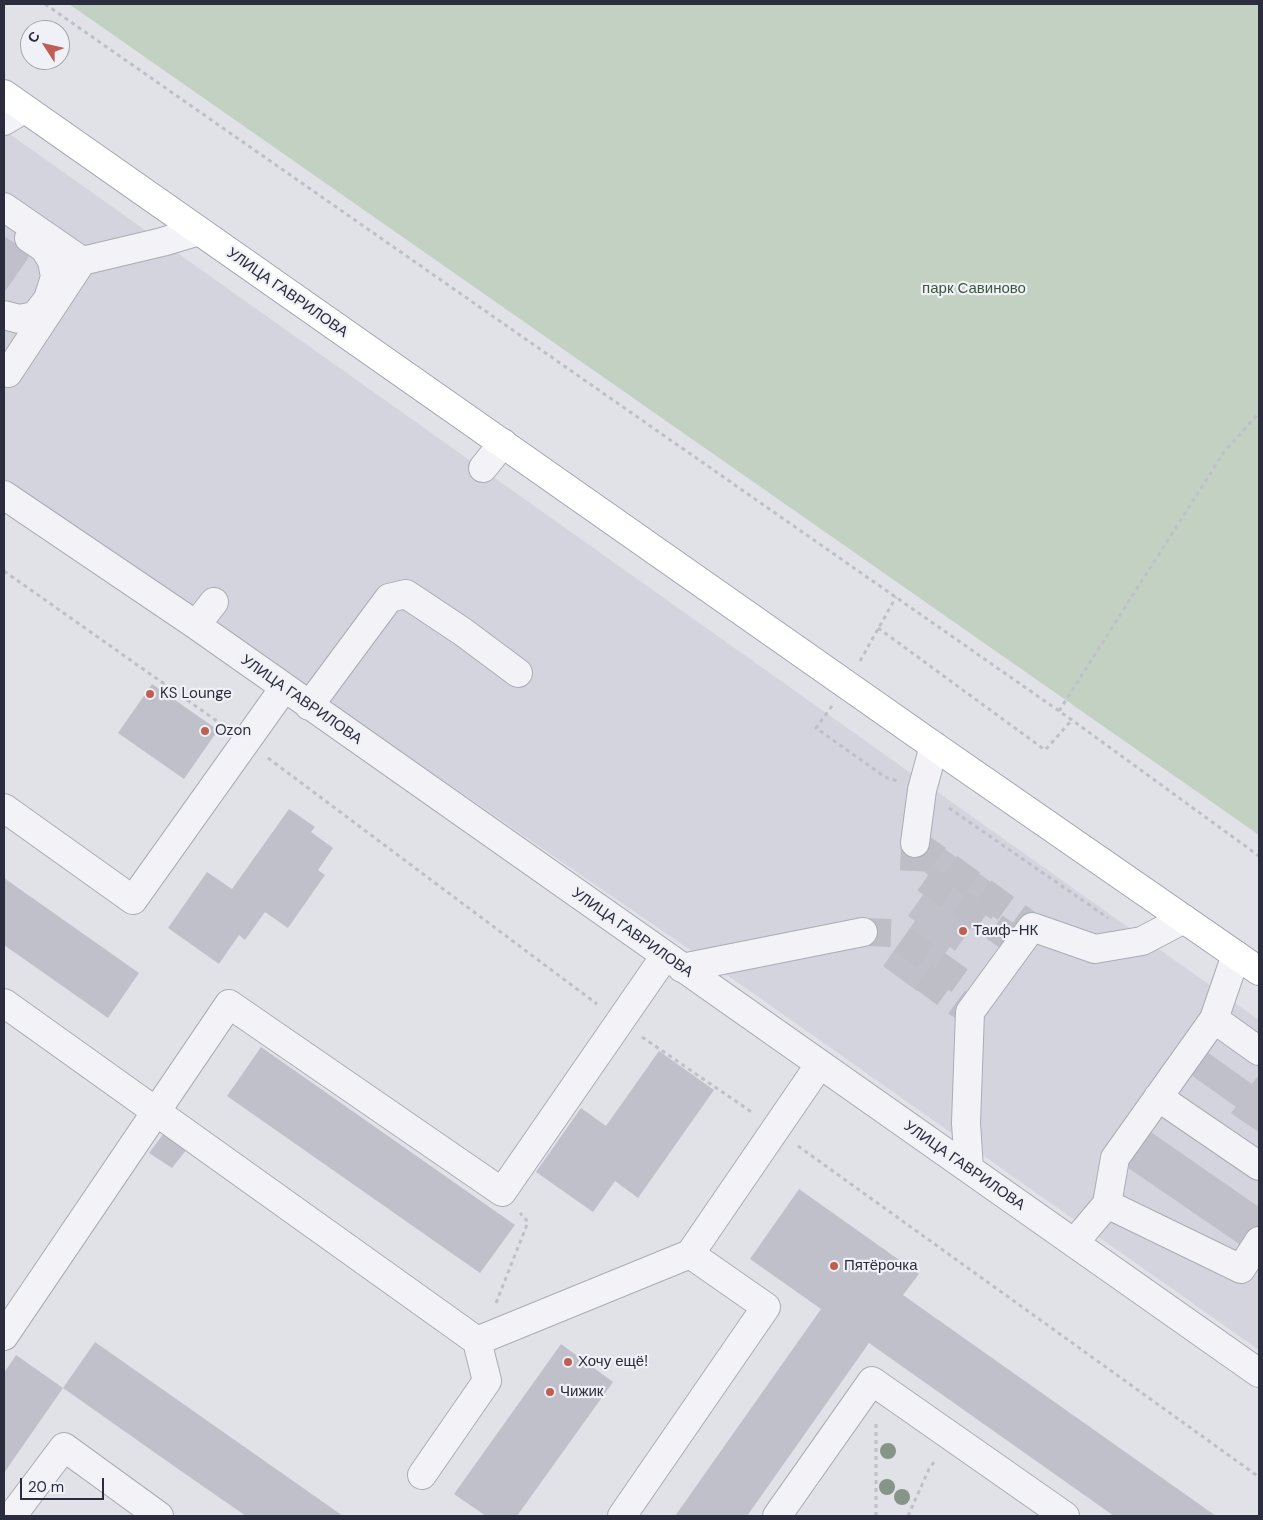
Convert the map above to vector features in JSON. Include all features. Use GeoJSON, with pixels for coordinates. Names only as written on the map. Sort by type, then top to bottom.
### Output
{"type":"FeatureCollection","features":[{"type":"Feature","properties":{"kind":"main road","name":"УЛИЦА ГАВРИЛОВА"},"geometry":{"type":"LineString","coordinates":[[11,108],[199,231],[934,746],[1259,971]]}},
{"type":"Feature","properties":{"kind":"street"},"geometry":{"type":"LineString","coordinates":[[4,207],[82,261]]}},
{"type":"Feature","properties":{"kind":"street"},"geometry":{"type":"LineString","coordinates":[[4,219],[44,248],[52,261],[55,277],[48,299],[35,316],[19,319],[4,315]]}},
{"type":"Feature","properties":{"kind":"street"},"geometry":{"type":"LineString","coordinates":[[5,374],[82,261],[199,231]]}},
{"type":"Feature","properties":{"kind":"street"},"geometry":{"type":"LineString","coordinates":[[483,468],[503,443]]}},
{"type":"Feature","properties":{"kind":"street","name":"УЛИЦА ГАВРИЛОВА"},"geometry":{"type":"LineString","coordinates":[[4,495],[196,625],[1259,1373]]}},
{"type":"Feature","properties":{"kind":"street"},"geometry":{"type":"LineString","coordinates":[[309,706],[389,598],[406,594],[463,632],[518,674]]}},
{"type":"Feature","properties":{"kind":"street"},"geometry":{"type":"LineString","coordinates":[[196,625],[214,602]]}},
{"type":"Feature","properties":{"kind":"street"},"geometry":{"type":"LineString","coordinates":[[4,808],[133,900],[284,688]]}},
{"type":"Feature","properties":{"kind":"street"},"geometry":{"type":"LineString","coordinates":[[915,843],[922,790],[934,746]]}},
{"type":"Feature","properties":{"kind":"street"},"geometry":{"type":"LineString","coordinates":[[968,1169],[966,1123],[970,1012],[1032,926],[1095,949],[1142,941],[1184,919]]}},
{"type":"Feature","properties":{"kind":"street"},"geometry":{"type":"LineString","coordinates":[[4,1336],[229,1004],[502,1192],[620,1022],[674,962],[864,932]]}},
{"type":"Feature","properties":{"kind":"street"},"geometry":{"type":"LineString","coordinates":[[1074,1243],[1107,1204],[1115,1158],[1214,1019],[1236,955]]}},
{"type":"Feature","properties":{"kind":"street"},"geometry":{"type":"LineString","coordinates":[[4,1003],[477,1342],[487,1382],[422,1475]]}},
{"type":"Feature","properties":{"kind":"street"},"geometry":{"type":"LineString","coordinates":[[1214,1019],[1259,1051]]}},
{"type":"Feature","properties":{"kind":"street"},"geometry":{"type":"LineString","coordinates":[[477,1342],[690,1254],[820,1064]]}},
{"type":"Feature","properties":{"kind":"street"},"geometry":{"type":"LineString","coordinates":[[1158,1097],[1259,1166]]}},
{"type":"Feature","properties":{"kind":"street"},"geometry":{"type":"LineString","coordinates":[[1107,1204],[1242,1268],[1259,1242]]}},
{"type":"Feature","properties":{"kind":"street"},"geometry":{"type":"LineString","coordinates":[[622,1516],[766,1307],[690,1254]]}},
{"type":"Feature","properties":{"kind":"street"},"geometry":{"type":"LineString","coordinates":[[777,1516],[872,1381],[1065,1516]]}},
{"type":"Feature","properties":{"kind":"street"},"geometry":{"type":"LineString","coordinates":[[12,1516],[64,1447],[159,1516]]}},
{"type":"Feature","properties":{"kind":"path"},"geometry":{"type":"LineString","coordinates":[[45,4],[1072,720],[1259,856]]}},
{"type":"Feature","properties":{"kind":"path"},"geometry":{"type":"LineString","coordinates":[[1059,711],[1224,452],[1259,412]]}},
{"type":"Feature","properties":{"kind":"path"},"geometry":{"type":"LineString","coordinates":[[4,571],[246,742],[620,1022],[776,1129],[1259,1477]]}},
{"type":"Feature","properties":{"kind":"path"},"geometry":{"type":"LineString","coordinates":[[862,656],[896,597]]}},
{"type":"Feature","properties":{"kind":"path"},"geometry":{"type":"LineString","coordinates":[[878,628],[1045,750],[1072,720]]}},
{"type":"Feature","properties":{"kind":"path"},"geometry":{"type":"LineString","coordinates":[[830,709],[816,728],[885,777],[922,790],[1142,941]]}},
{"type":"Feature","properties":{"kind":"path"},"geometry":{"type":"LineString","coordinates":[[477,1342],[486,1327],[528,1222],[502,1192]]}},
{"type":"Feature","properties":{"kind":"path"},"geometry":{"type":"LineString","coordinates":[[876,1516],[876,1419],[885,1390]]}},
{"type":"Feature","properties":{"kind":"path"},"geometry":{"type":"LineString","coordinates":[[908,1516],[929,1470],[951,1436]]}},
{"type":"Feature","properties":{"kind":"shaded area"},"geometry":{"type":"Polygon","coordinates":[[[4,130],[1259,1020],[1259,1350],[750,991],[4,479],[4,130]]]}},
{"type":"Feature","properties":{"kind":"green space","name":"парк Савиново"},"geometry":{"type":"Polygon","coordinates":[[[69,4],[1259,4],[1259,835],[69,4]]]}},
{"type":"Feature","properties":{"kind":"building"},"geometry":{"type":"Polygon","coordinates":[[[4,236],[31,254],[4,293],[4,236]]]}},
{"type":"Feature","properties":{"kind":"building"},"geometry":{"type":"Polygon","coordinates":[[[152,684],[218,730],[184,779],[118,733],[152,684]]]}},
{"type":"Feature","properties":{"kind":"building"},"geometry":{"type":"Polygon","coordinates":[[[289,809],[315,827],[311,832],[333,848],[318,870],[325,875],[288,928],[265,912],[245,940],[239,935],[219,964],[168,928],[207,872],[232,889],[289,809]]]}},
{"type":"Feature","properties":{"kind":"building"},"geometry":{"type":"Polygon","coordinates":[[[942,847],[1009,895],[991,919],[974,907],[964,920],[972,926],[955,951],[950,947],[917,991],[883,966],[915,921],[908,916],[925,892],[932,897],[942,885],[924,872],[942,847]]]}},
{"type":"Feature","properties":{"kind":"building"},"geometry":{"type":"Polygon","coordinates":[[[4,878],[139,973],[108,1018],[4,945],[4,878]]]}},
{"type":"Feature","properties":{"kind":"building"},"geometry":{"type":"Polygon","coordinates":[[[261,1047],[515,1225],[480,1273],[227,1096],[261,1047]]]}},
{"type":"Feature","properties":{"kind":"building"},"geometry":{"type":"Polygon","coordinates":[[[1200,1047],[1252,1084],[1257,1077],[1259,1079],[1259,1127],[1257,1131],[1231,1113],[1236,1107],[1184,1070],[1200,1047]]]}},
{"type":"Feature","properties":{"kind":"building"},"geometry":{"type":"Polygon","coordinates":[[[659,1051],[714,1090],[638,1198],[615,1181],[593,1212],[536,1172],[581,1108],[606,1126],[659,1051]]]}},
{"type":"Feature","properties":{"kind":"building"},"geometry":{"type":"Polygon","coordinates":[[[1145,1128],[1259,1207],[1259,1234],[1248,1250],[1121,1163],[1145,1128]]]}},
{"type":"Feature","properties":{"kind":"building"},"geometry":{"type":"Polygon","coordinates":[[[164,1133],[187,1149],[172,1168],[149,1153],[164,1133]]]}},
{"type":"Feature","properties":{"kind":"building"},"geometry":{"type":"Polygon","coordinates":[[[799,1189],[919,1274],[903,1295],[1216,1516],[1114,1516],[869,1343],[747,1516],[675,1516],[821,1309],[750,1259],[799,1189]]]}},
{"type":"Feature","properties":{"kind":"building"},"geometry":{"type":"Polygon","coordinates":[[[95,1342],[343,1516],[246,1516],[181,1471],[63,1388],[95,1342]]]}},
{"type":"Feature","properties":{"kind":"building"},"geometry":{"type":"Polygon","coordinates":[[[561,1344],[613,1382],[517,1516],[486,1516],[454,1494],[561,1344]]]}},
{"type":"Feature","properties":{"kind":"building"},"geometry":{"type":"Polygon","coordinates":[[[16,1355],[63,1388],[4,1473],[4,1373],[16,1355]]]}},
{"type":"Feature","properties":{"kind":"tunnel"},"geometry":{"type":"LineString","coordinates":[[915,843],[914,871],[1019,944]]}},
{"type":"Feature","properties":{"kind":"tunnel"},"geometry":{"type":"LineString","coordinates":[[915,843],[1032,927]]}},
{"type":"Feature","properties":{"kind":"tunnel"},"geometry":{"type":"LineString","coordinates":[[863,932],[893,933],[981,996]]}},
{"type":"Feature","properties":{"kind":"tunnel"},"geometry":{"type":"LineString","coordinates":[[923,977],[970,1012]]}},
{"type":"Feature","properties":{"kind":"place","name":"KS Lounge"},"geometry":{"type":"Point","coordinates":[150,694]}},
{"type":"Feature","properties":{"kind":"place","name":"Ozon"},"geometry":{"type":"Point","coordinates":[205,731]}},
{"type":"Feature","properties":{"kind":"place","name":"Таиф-НК"},"geometry":{"type":"Point","coordinates":[963,931]}},
{"type":"Feature","properties":{"kind":"place","name":"Пятёрочка"},"geometry":{"type":"Point","coordinates":[834,1266]}},
{"type":"Feature","properties":{"kind":"place","name":"Хочу ещё!"},"geometry":{"type":"Point","coordinates":[568,1362]}},
{"type":"Feature","properties":{"kind":"place","name":"Чижик"},"geometry":{"type":"Point","coordinates":[550,1392]}}]}
